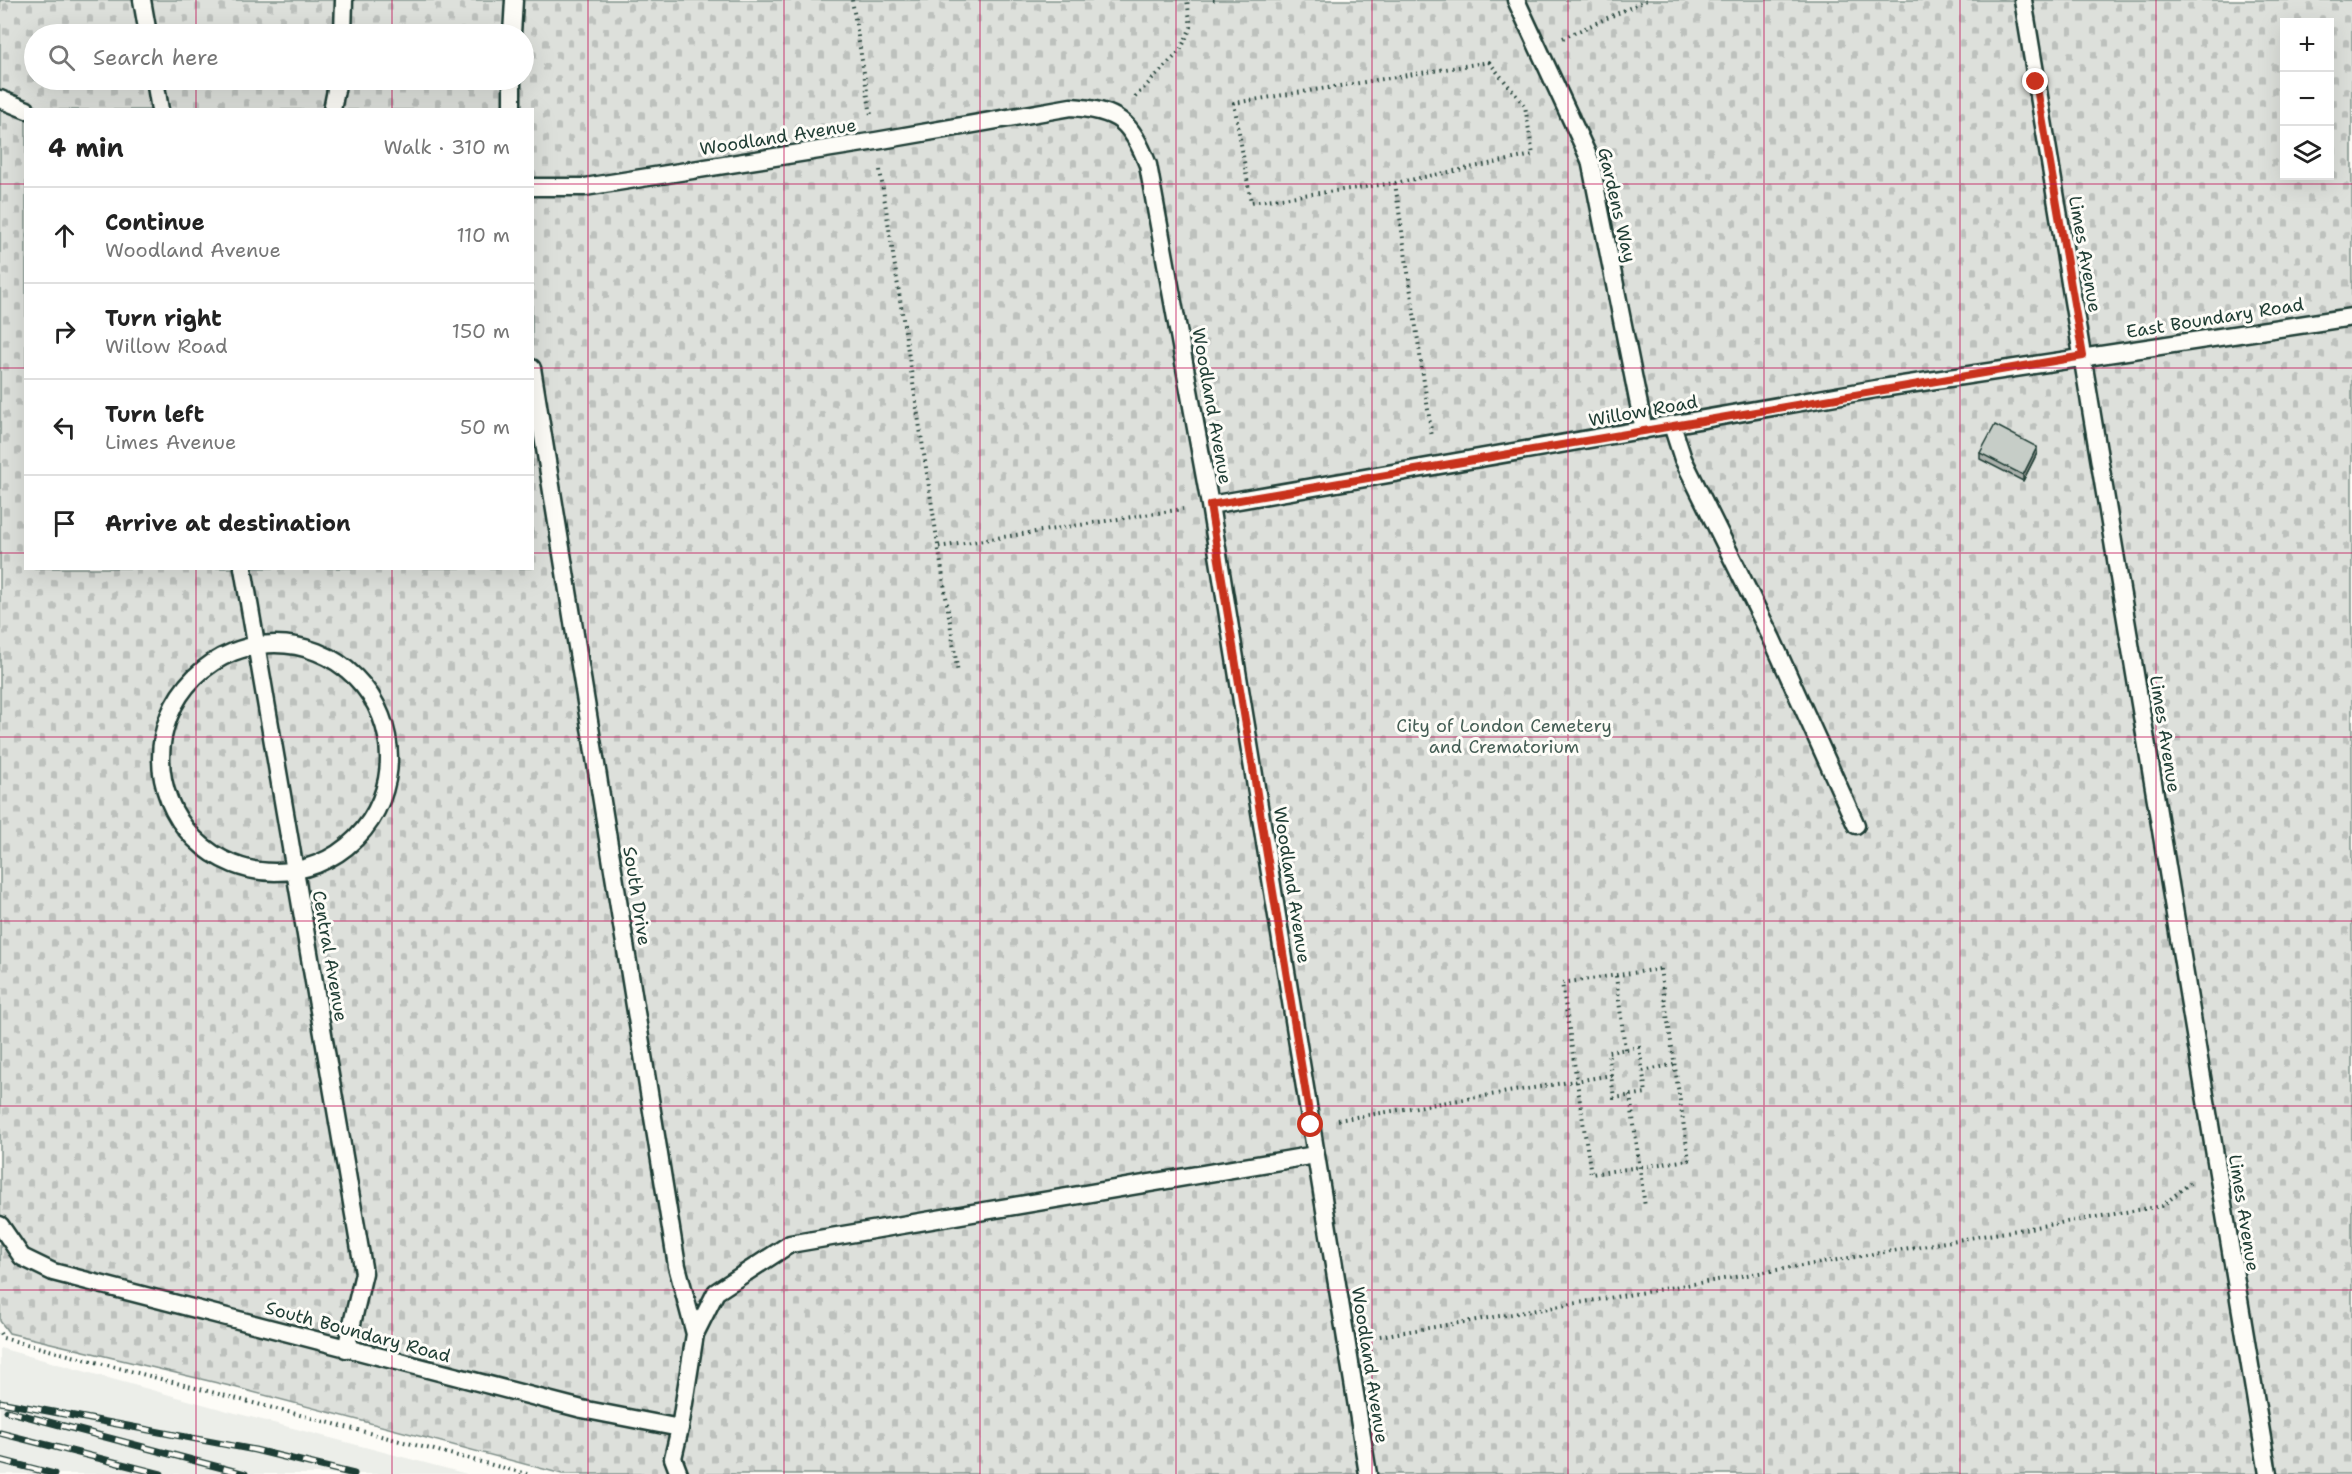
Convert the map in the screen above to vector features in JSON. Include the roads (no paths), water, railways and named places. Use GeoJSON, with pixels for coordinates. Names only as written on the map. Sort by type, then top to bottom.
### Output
{"type":"FeatureCollection","features":[{"type":"Feature","properties":{"kind":"lane"},"geometry":{"type":"LineString","coordinates":[[142,0],[146,24]]}},
{"type":"Feature","properties":{"kind":"lane"},"geometry":{"type":"LineString","coordinates":[[343,24],[344,0]]}},
{"type":"Feature","properties":{"kind":"lane"},"geometry":{"type":"LineString","coordinates":[[513,24],[514,0]]}},
{"type":"Feature","properties":{"kind":"lane","name":"Gardens Way"},"geometry":{"type":"LineString","coordinates":[[1516,0],[1590,160],[1644,430]]}},
{"type":"Feature","properties":{"kind":"lane","name":"Limes Avenue"},"geometry":{"type":"LineString","coordinates":[[2023,0],[2268,1474]]}},
{"type":"Feature","properties":{"kind":"lane"},"geometry":{"type":"LineString","coordinates":[[157,90],[160,108]]}},
{"type":"Feature","properties":{"kind":"lane"},"geometry":{"type":"LineString","coordinates":[[332,108],[336,90]]}},
{"type":"Feature","properties":{"kind":"lane"},"geometry":{"type":"LineString","coordinates":[[512,90],[512,108]]}},
{"type":"Feature","properties":{"kind":"lane"},"geometry":{"type":"LineString","coordinates":[[0,99],[24,109]]}},
{"type":"Feature","properties":{"kind":"lane","name":"Woodland Avenue"},"geometry":{"type":"LineString","coordinates":[[534,187],[585,186],[876,141],[1071,107],[1098,109],[1116,117],[1136,135],[1148,165],[1210,505],[1368,1474]]}},
{"type":"Feature","properties":{"kind":"lane","name":"East Boundary Road"},"geometry":{"type":"LineString","coordinates":[[2083,356],[2352,317]]}},
{"type":"Feature","properties":{"kind":"lane","name":"Willow Road"},"geometry":{"type":"LineString","coordinates":[[1210,505],[2083,356]]}},
{"type":"Feature","properties":{"kind":"lane","name":"South Drive"},"geometry":{"type":"LineString","coordinates":[[534,380],[676,1266],[695,1334],[680,1428]]}},
{"type":"Feature","properties":{"kind":"lane"},"geometry":{"type":"LineString","coordinates":[[1672,425],[1683,459],[1772,639],[1856,825]]}},
{"type":"Feature","properties":{"kind":"lane","name":"Central Avenue"},"geometry":{"type":"LineString","coordinates":[[243,570],[364,1273],[346,1349]]}},
{"type":"Feature","properties":{"kind":"lane"},"geometry":{"type":"LineString","coordinates":[[275,643],[312,650],[345,667],[371,695],[386,730],[390,767],[381,804],[361,836],[331,859],[296,872],[258,872],[222,860],[191,837],[170,805],[161,768],[164,730],[179,695],[205,667],[238,649],[275,643]]}},
{"type":"Feature","properties":{"kind":"lane"},"geometry":{"type":"LineString","coordinates":[[695,1334],[716,1292],[790,1244],[1315,1155]]}},
{"type":"Feature","properties":{"kind":"lane","name":"South Boundary Road"},"geometry":{"type":"LineString","coordinates":[[0,1225],[22,1257],[53,1272],[582,1409],[680,1428]]}},
{"type":"Feature","properties":{"kind":"lane"},"geometry":{"type":"LineString","coordinates":[[679,1474],[673,1458],[680,1428]]}},
{"type":"Feature","properties":{"kind":"railway"},"geometry":{"type":"LineString","coordinates":[[0,1402],[255,1450],[354,1474]]}},
{"type":"Feature","properties":{"kind":"railway"},"geometry":{"type":"LineString","coordinates":[[7,1411],[245,1474]]}},
{"type":"Feature","properties":{"kind":"railway"},"geometry":{"type":"LineString","coordinates":[[0,1433],[161,1474]]}},
{"type":"Feature","properties":{"kind":"railway"},"geometry":{"type":"LineString","coordinates":[[0,1460],[54,1474]]}},
{"type":"Feature","properties":{"kind":"park label","name":"City of London Cemetery and Crematorium"},"geometry":{"type":"Point","coordinates":[1504,736]}}]}
